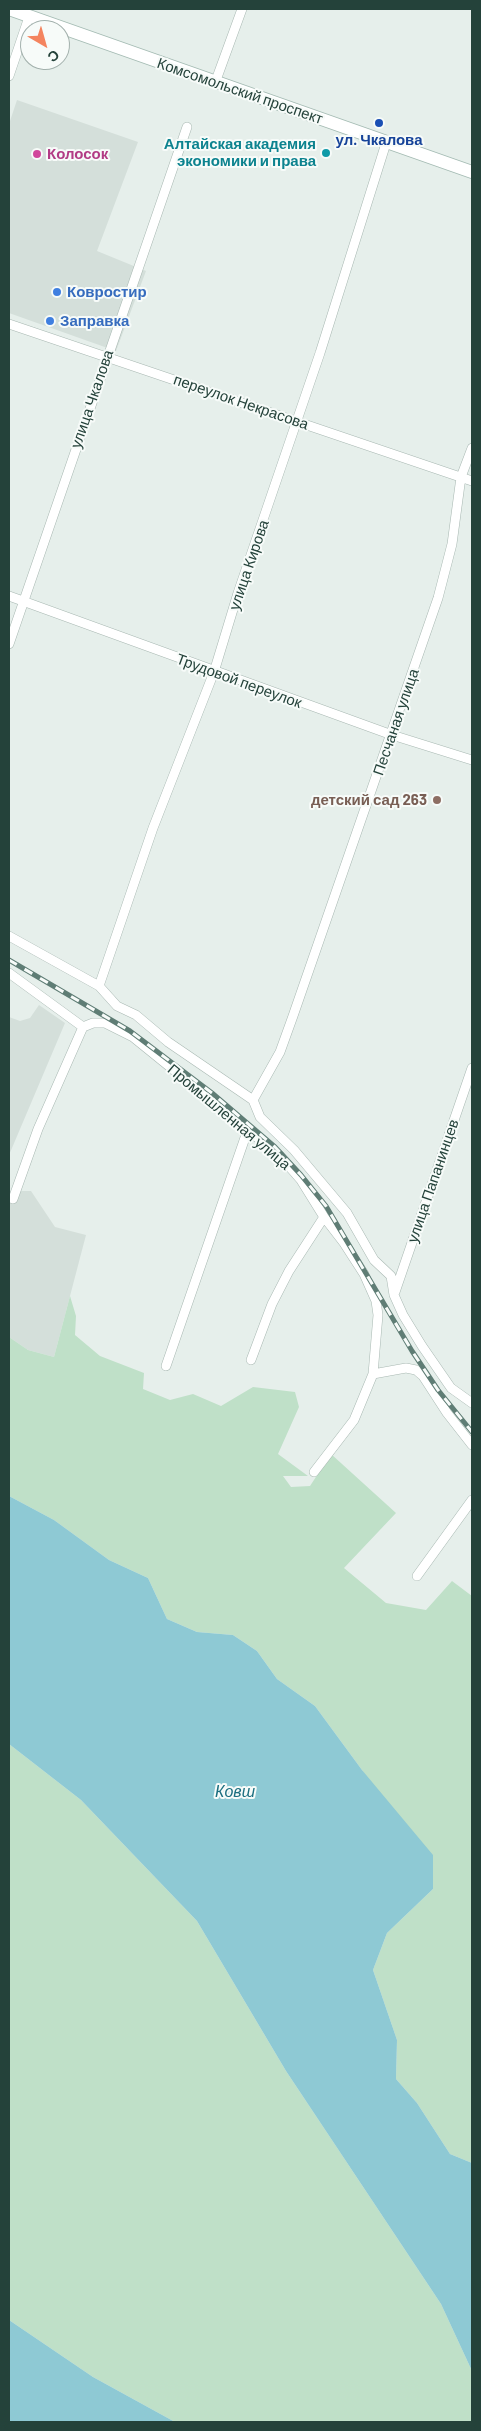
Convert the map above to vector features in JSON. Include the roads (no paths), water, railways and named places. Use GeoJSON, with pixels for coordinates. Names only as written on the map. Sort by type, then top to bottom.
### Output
{"type":"FeatureCollection","features":[{"type":"Feature","properties":{"kind":"main road","name":"Комсомольский проспект"},"geometry":{"type":"LineString","coordinates":[[9,9],[215,83],[387,140],[472,172]]}},
{"type":"Feature","properties":{"kind":"street"},"geometry":{"type":"LineString","coordinates":[[215,83],[242,9]]}},
{"type":"Feature","properties":{"kind":"street"},"geometry":{"type":"LineString","coordinates":[[9,76],[29,17]]}},
{"type":"Feature","properties":{"kind":"street","name":"улица Чкалова"},"geometry":{"type":"LineString","coordinates":[[9,644],[187,127]]}},
{"type":"Feature","properties":{"kind":"street","name":"улица Кирова"},"geometry":{"type":"LineString","coordinates":[[99,986],[153,828],[214,672],[296,421],[323,345],[387,140]]}},
{"type":"Feature","properties":{"kind":"street","name":"переулок Некрасова"},"geometry":{"type":"LineString","coordinates":[[9,324],[472,481]]}},
{"type":"Feature","properties":{"kind":"street","name":"Песчаная улица"},"geometry":{"type":"LineString","coordinates":[[253,1100],[280,1052],[294,1016],[392,735],[438,598],[452,544],[461,477],[472,448]]}},
{"type":"Feature","properties":{"kind":"street","name":"Трудовой переулок"},"geometry":{"type":"LineString","coordinates":[[9,596],[214,672],[392,735],[472,760]]}},
{"type":"Feature","properties":{"kind":"street"},"geometry":{"type":"LineString","coordinates":[[9,936],[99,986],[117,1006],[136,1015],[168,1042],[253,1100]]}},
{"type":"Feature","properties":{"kind":"street"},"geometry":{"type":"LineString","coordinates":[[9,973],[83,1028],[38,1129],[13,1199]]}},
{"type":"Feature","properties":{"kind":"street","name":"Промышленная улица"},"geometry":{"type":"LineString","coordinates":[[83,1028],[93,1023],[105,1023],[132,1037],[159,1056],[192,1087],[215,1102],[280,1156],[301,1180],[364,1274],[376,1301],[378,1315],[373,1374],[354,1420],[314,1472]]}},
{"type":"Feature","properties":{"kind":"street","name":"улица Папанинцев"},"geometry":{"type":"LineString","coordinates":[[394,1295],[472,1068]]}},
{"type":"Feature","properties":{"kind":"street","name":"Промышленная улица"},"geometry":{"type":"LineString","coordinates":[[253,1100],[260,1117],[294,1150],[346,1213],[374,1260],[390,1276],[394,1295],[403,1316],[442,1377],[452,1388],[472,1403]]}},
{"type":"Feature","properties":{"kind":"street"},"geometry":{"type":"LineString","coordinates":[[166,1366],[248,1129]]}},
{"type":"Feature","properties":{"kind":"street"},"geometry":{"type":"LineString","coordinates":[[250,1360],[272,1304],[289,1271],[324,1217]]}},
{"type":"Feature","properties":{"kind":"street"},"geometry":{"type":"LineString","coordinates":[[373,1374],[406,1368],[416,1370],[423,1376],[447,1413],[472,1445]]}},
{"type":"Feature","properties":{"kind":"street"},"geometry":{"type":"LineString","coordinates":[[417,1576],[472,1500]]}},
{"type":"Feature","properties":{"kind":"water","name":"Ковш"},"geometry":{"type":"Polygon","coordinates":[[[9,1496],[54,1520],[109,1560],[148,1578],[167,1619],[197,1632],[233,1635],[257,1651],[277,1679],[315,1706],[362,1770],[433,1855],[433,1889],[387,1933],[373,1970],[397,2040],[396,2079],[417,2103],[450,2154],[472,2163],[472,2371],[441,2304],[286,2071],[197,1921],[81,1800],[9,1744],[9,1496]]]}},
{"type":"Feature","properties":{"kind":"water"},"geometry":{"type":"Polygon","coordinates":[[[9,2320],[93,2377],[175,2422],[9,2422],[9,2320]]]}},
{"type":"Feature","properties":{"kind":"railway"},"geometry":{"type":"LineString","coordinates":[[9,960],[130,1031],[212,1093],[275,1147],[326,1206],[412,1351],[438,1390],[472,1432]]}},
{"type":"Feature","properties":{"kind":"place","name":"ул. Чкалова"},"geometry":{"type":"Point","coordinates":[379,123]}},
{"type":"Feature","properties":{"kind":"place","name":"Алтайская академия экономики и права"},"geometry":{"type":"Point","coordinates":[326,153]}},
{"type":"Feature","properties":{"kind":"place","name":"Колосок"},"geometry":{"type":"Point","coordinates":[37,154]}},
{"type":"Feature","properties":{"kind":"place","name":"Ковростир"},"geometry":{"type":"Point","coordinates":[57,292]}},
{"type":"Feature","properties":{"kind":"place","name":"Заправка"},"geometry":{"type":"Point","coordinates":[50,321]}},
{"type":"Feature","properties":{"kind":"place","name":"детский сад 263"},"geometry":{"type":"Point","coordinates":[437,800]}}]}
